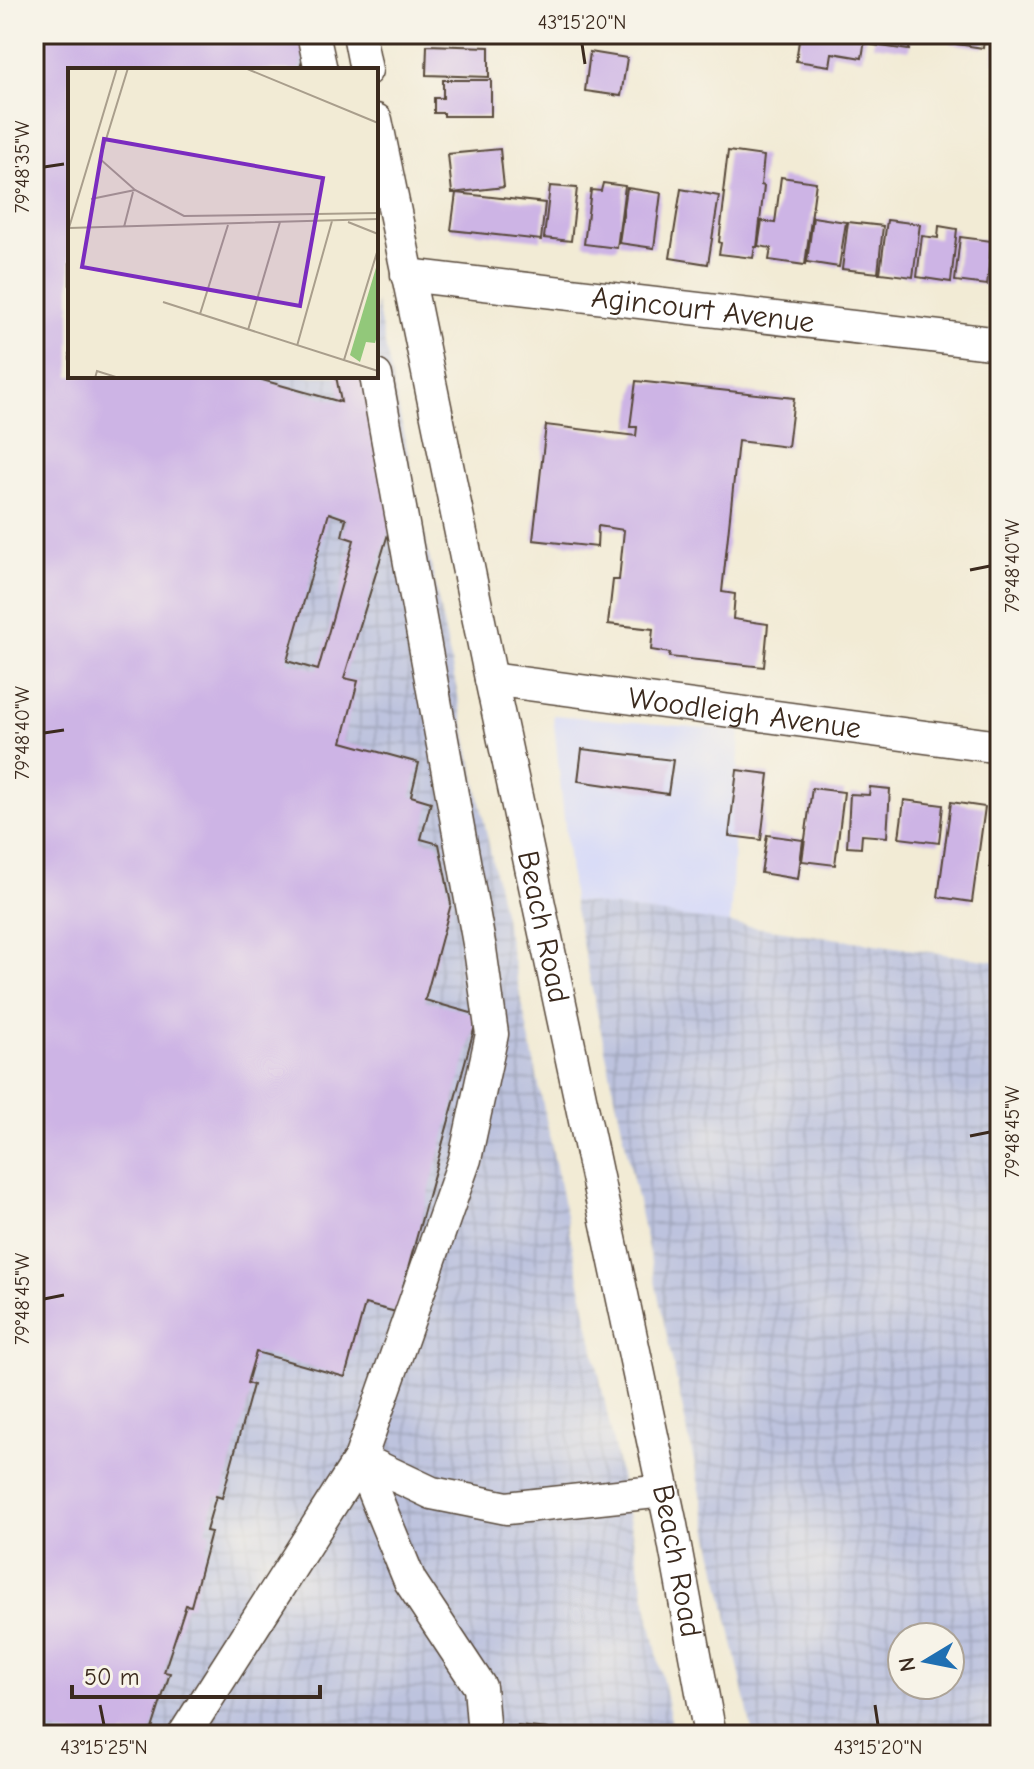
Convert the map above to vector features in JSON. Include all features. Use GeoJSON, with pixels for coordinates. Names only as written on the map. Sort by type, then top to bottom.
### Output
{"type":"FeatureCollection","features":[{"type":"Feature","properties":{"kind":"street"},"geometry":{"type":"LineString","coordinates":[[313,34],[321,68]]}},
{"type":"Feature","properties":{"kind":"street"},"geometry":{"type":"LineString","coordinates":[[359,34],[366,68]]}},
{"type":"Feature","properties":{"kind":"street","name":"Beach Road"},"geometry":{"type":"LineString","coordinates":[[378,130],[664,1491],[710,1735]]}},
{"type":"Feature","properties":{"kind":"street","name":"Agincourt Avenue"},"geometry":{"type":"LineString","coordinates":[[407,275],[1000,344]]}},
{"type":"Feature","properties":{"kind":"street"},"geometry":{"type":"LineString","coordinates":[[184,1735],[360,1459],[465,1159],[492,1034],[480,949],[376,378]]}},
{"type":"Feature","properties":{"kind":"street","name":"Woodleigh Avenue"},"geometry":{"type":"LineString","coordinates":[[491,679],[1000,747]]}},
{"type":"Feature","properties":{"kind":"street"},"geometry":{"type":"LineString","coordinates":[[360,1459],[432,1493],[507,1508],[664,1491]]}},
{"type":"Feature","properties":{"kind":"street"},"geometry":{"type":"LineString","coordinates":[[360,1459],[410,1581],[480,1687],[484,1735]]}},
{"type":"Feature","properties":{"kind":"shaded area"},"geometry":{"type":"Polygon","coordinates":[[[34,34],[321,34],[328,68],[68,68],[68,378],[378,378],[378,311],[674,1735],[34,1735],[34,34]]]}},
{"type":"Feature","properties":{"kind":"shaded area"},"geometry":{"type":"Polygon","coordinates":[[[553,715],[740,731],[730,924],[573,901],[553,715]]]}},
{"type":"Feature","properties":{"kind":"shaded area"},"geometry":{"type":"Polygon","coordinates":[[[573,901],[1000,962],[1000,1735],[753,1735],[573,901]]]}},
{"type":"Feature","properties":{"kind":"building"},"geometry":{"type":"Polygon","coordinates":[[[34,34],[310,34],[300,68],[68,68],[68,378],[255,378],[341,402],[336,378],[363,378],[391,524],[344,678],[358,681],[342,742],[419,763],[411,796],[431,802],[421,839],[439,844],[451,904],[425,1000],[478,1015],[396,1312],[365,1304],[345,1377],[256,1352],[247,1383],[253,1385],[222,1498],[216,1496],[206,1531],[211,1532],[191,1606],[186,1605],[164,1672],[170,1673],[150,1735],[70,1735],[34,1725],[34,34]],[[329,513],[287,661],[318,670],[354,540],[342,536],[346,519],[329,513]]]}},
{"type":"Feature","properties":{"kind":"building"},"geometry":{"type":"Polygon","coordinates":[[[800,34],[866,34],[862,58],[832,53],[830,66],[796,61],[800,34]]]}},
{"type":"Feature","properties":{"kind":"building"},"geometry":{"type":"Polygon","coordinates":[[[875,34],[948,34],[947,41],[911,36],[909,50],[873,45],[875,34]]]}},
{"type":"Feature","properties":{"kind":"building"},"geometry":{"type":"Polygon","coordinates":[[[951,34],[985,34],[983,48],[950,43],[951,34]]]}},
{"type":"Feature","properties":{"kind":"building"},"geometry":{"type":"Polygon","coordinates":[[[996,34],[1000,34],[1000,63],[994,62],[996,34]]]}},
{"type":"Feature","properties":{"kind":"building"},"geometry":{"type":"Polygon","coordinates":[[[427,45],[489,47],[489,77],[426,75],[427,45]]]}},
{"type":"Feature","properties":{"kind":"building"},"geometry":{"type":"Polygon","coordinates":[[[590,52],[627,58],[621,96],[585,91],[590,52]]]}},
{"type":"Feature","properties":{"kind":"building"},"geometry":{"type":"Polygon","coordinates":[[[443,80],[491,80],[491,116],[444,116],[444,113],[434,113],[434,98],[443,98],[443,80]]]}},
{"type":"Feature","properties":{"kind":"building"},"geometry":{"type":"Polygon","coordinates":[[[500,149],[504,187],[452,193],[448,154],[500,149]]]}},
{"type":"Feature","properties":{"kind":"building"},"geometry":{"type":"Polygon","coordinates":[[[728,151],[764,156],[761,185],[764,186],[753,258],[719,254],[728,151]]]}},
{"type":"Feature","properties":{"kind":"building"},"geometry":{"type":"Polygon","coordinates":[[[781,177],[816,182],[805,265],[769,260],[771,248],[758,246],[762,221],[775,223],[781,177]]]}},
{"type":"Feature","properties":{"kind":"building"},"geometry":{"type":"Polygon","coordinates":[[[603,183],[625,186],[617,248],[584,244],[591,190],[601,191],[603,183]]]}},
{"type":"Feature","properties":{"kind":"building"},"geometry":{"type":"Polygon","coordinates":[[[550,186],[577,188],[571,241],[544,238],[550,186]]]}},
{"type":"Feature","properties":{"kind":"building"},"geometry":{"type":"Polygon","coordinates":[[[627,188],[661,193],[654,248],[619,243],[627,188]]]}},
{"type":"Feature","properties":{"kind":"building"},"geometry":{"type":"Polygon","coordinates":[[[681,189],[719,196],[708,264],[670,258],[681,189]]]}},
{"type":"Feature","properties":{"kind":"building"},"geometry":{"type":"Polygon","coordinates":[[[456,193],[545,203],[541,240],[451,230],[456,193]]]}},
{"type":"Feature","properties":{"kind":"building"},"geometry":{"type":"Polygon","coordinates":[[[813,217],[846,222],[839,267],[807,262],[813,217]]]}},
{"type":"Feature","properties":{"kind":"building"},"geometry":{"type":"Polygon","coordinates":[[[887,220],[920,224],[913,277],[880,273],[887,220]]]}},
{"type":"Feature","properties":{"kind":"building"},"geometry":{"type":"Polygon","coordinates":[[[848,222],[883,226],[878,273],[842,269],[848,222]]]}},
{"type":"Feature","properties":{"kind":"building"},"geometry":{"type":"Polygon","coordinates":[[[939,226],[957,229],[951,282],[917,277],[922,236],[938,238],[939,226]]]}},
{"type":"Feature","properties":{"kind":"building"},"geometry":{"type":"Polygon","coordinates":[[[960,237],[992,241],[987,285],[955,281],[960,237]]]}},
{"type":"Feature","properties":{"kind":"building"},"geometry":{"type":"Polygon","coordinates":[[[636,381],[794,398],[788,447],[738,441],[722,592],[735,594],[733,619],[768,624],[764,667],[669,657],[670,653],[651,650],[653,629],[608,624],[613,580],[619,580],[624,530],[598,526],[597,547],[533,540],[546,425],[636,436],[637,427],[630,427],[636,381]]]}},
{"type":"Feature","properties":{"kind":"building"},"geometry":{"type":"Polygon","coordinates":[[[582,749],[673,760],[668,794],[578,781],[582,749]]]}},
{"type":"Feature","properties":{"kind":"building"},"geometry":{"type":"Polygon","coordinates":[[[737,770],[769,774],[761,840],[729,836],[737,770]]]}},
{"type":"Feature","properties":{"kind":"building"},"geometry":{"type":"Polygon","coordinates":[[[870,787],[890,789],[887,837],[862,835],[861,848],[847,847],[850,794],[869,795],[870,787]]]}},
{"type":"Feature","properties":{"kind":"building"},"geometry":{"type":"Polygon","coordinates":[[[812,788],[844,792],[835,865],[802,861],[812,788]]]}},
{"type":"Feature","properties":{"kind":"building"},"geometry":{"type":"Polygon","coordinates":[[[904,800],[943,805],[939,843],[899,838],[904,800]]]}},
{"type":"Feature","properties":{"kind":"building"},"geometry":{"type":"Polygon","coordinates":[[[951,802],[985,807],[972,902],[938,897],[951,802]]]}},
{"type":"Feature","properties":{"kind":"building"},"geometry":{"type":"Polygon","coordinates":[[[1000,805],[1000,868],[990,867],[1000,805]]]}},
{"type":"Feature","properties":{"kind":"building"},"geometry":{"type":"Polygon","coordinates":[[[767,835],[803,840],[798,879],[761,873],[767,835]]]}},
{"type":"Feature","properties":{"kind":"building"},"geometry":{"type":"Polygon","coordinates":[[[517,1726],[548,1729],[548,1735],[516,1735],[517,1726]]]}}]}
